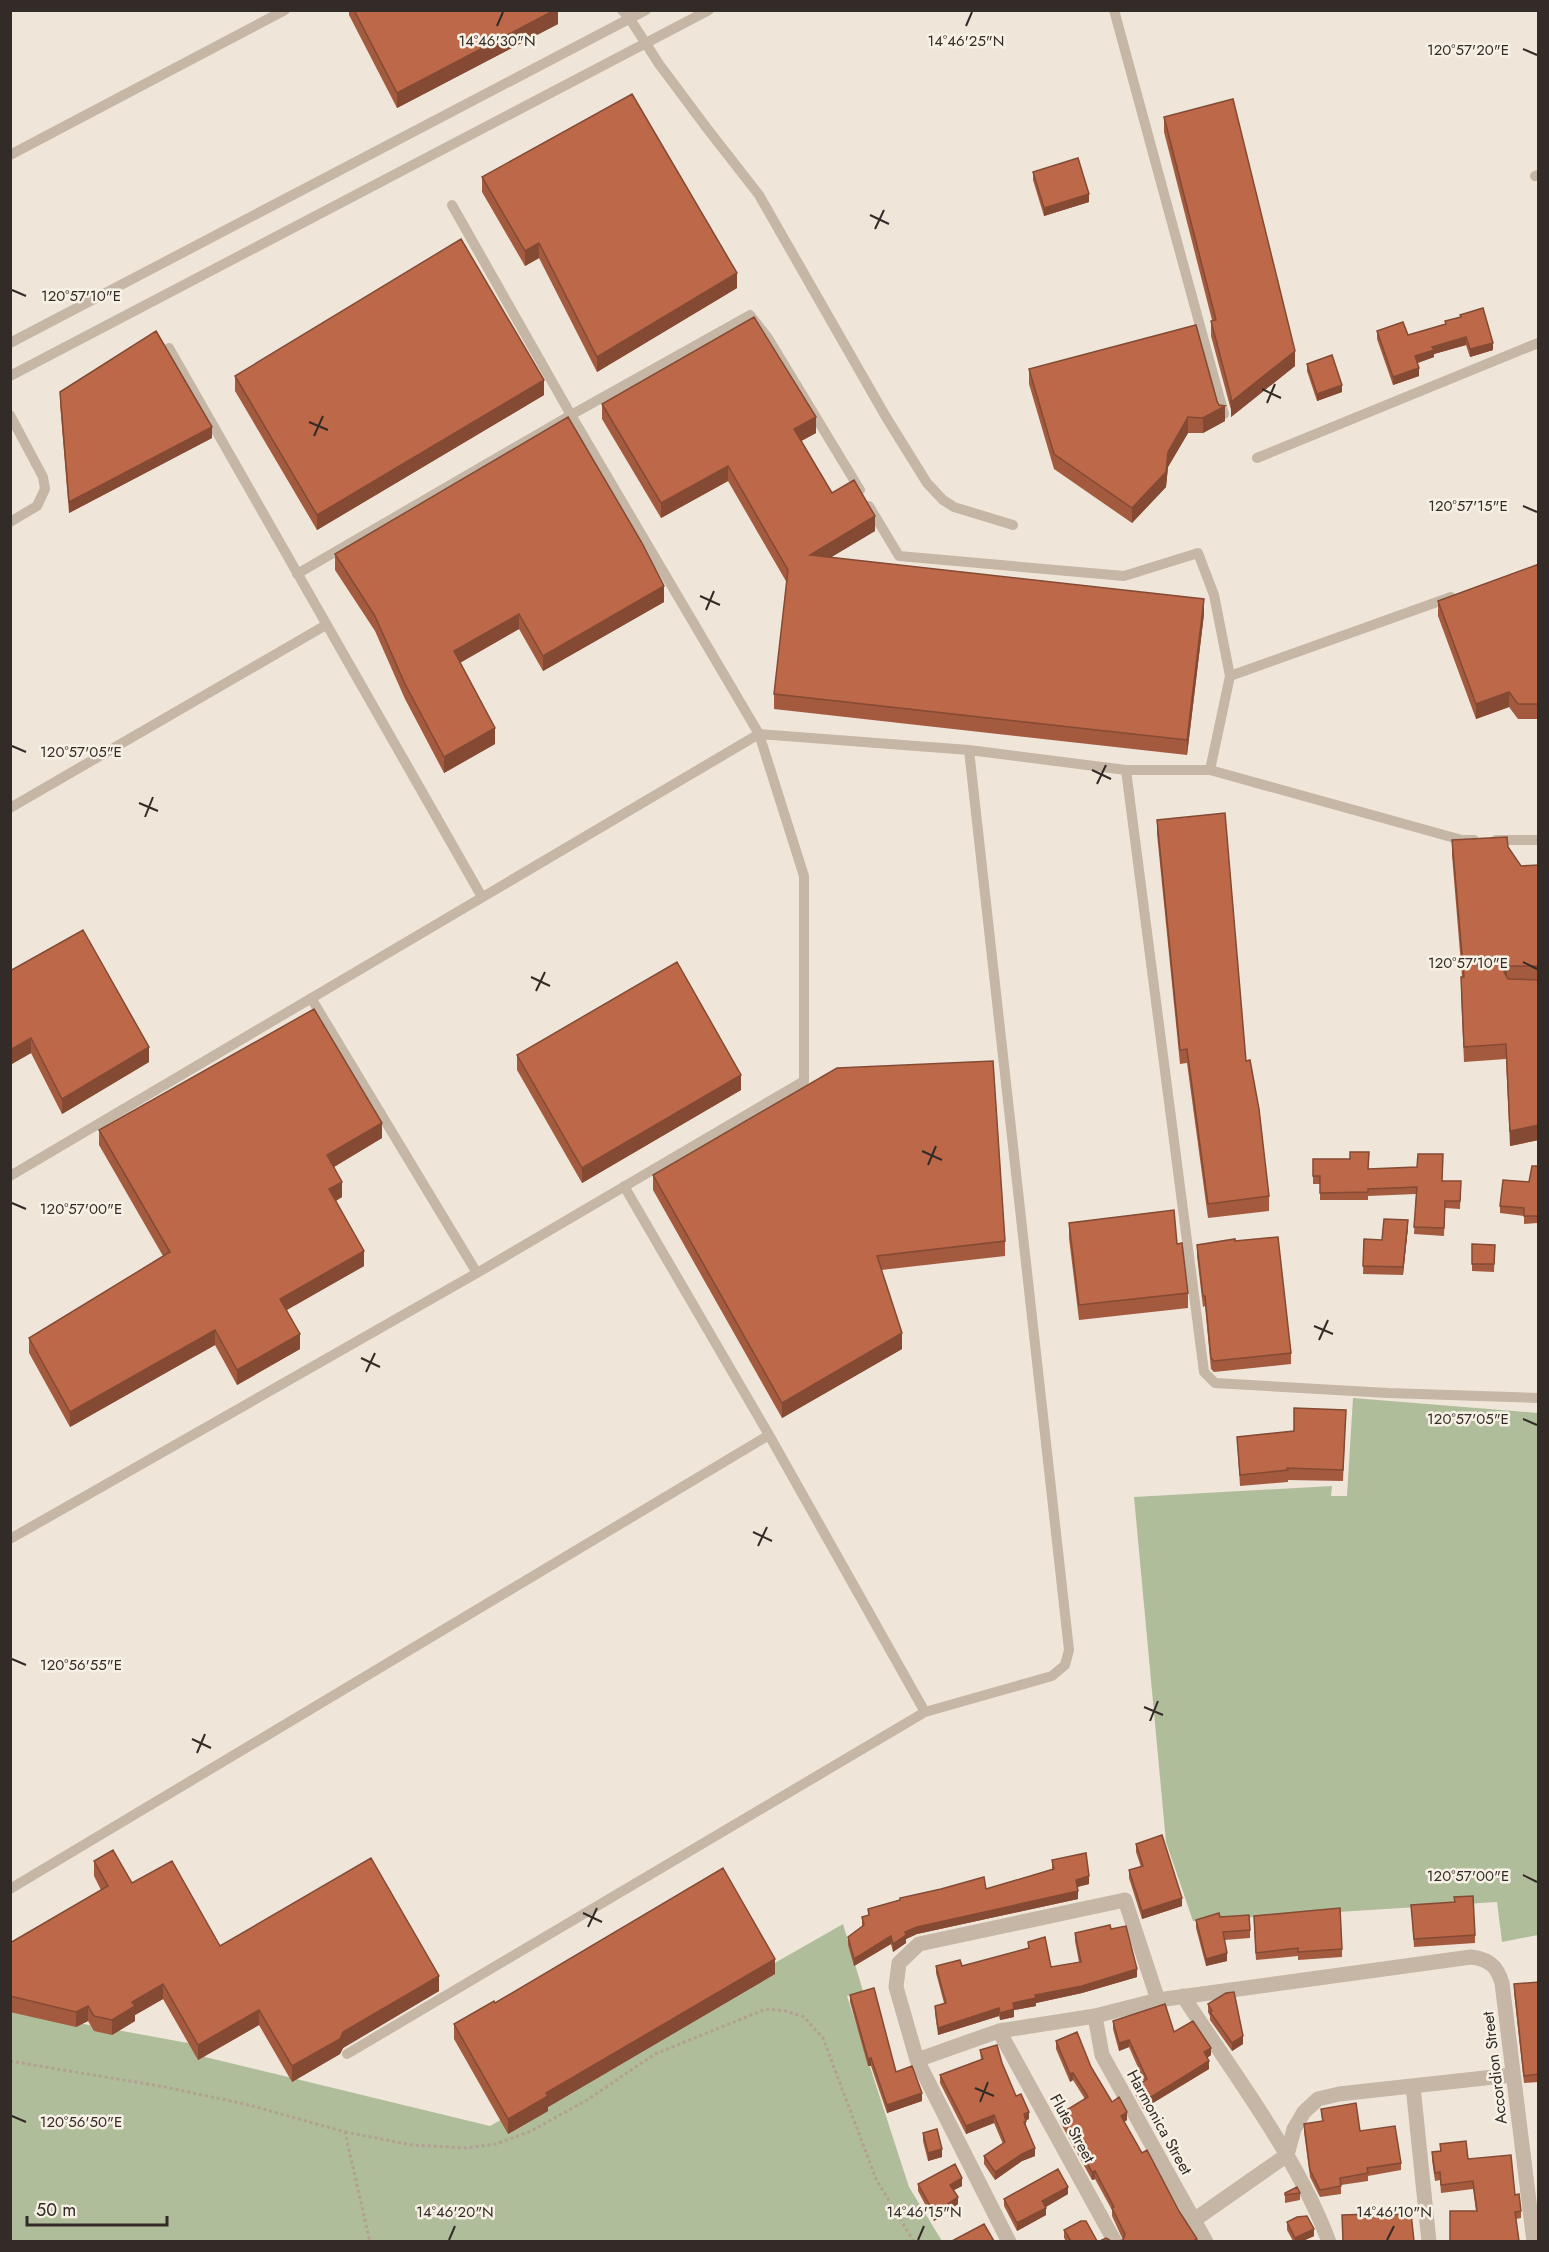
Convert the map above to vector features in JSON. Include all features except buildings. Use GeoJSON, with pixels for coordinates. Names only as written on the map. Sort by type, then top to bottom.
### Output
{"type":"FeatureCollection","features":[{"type":"Feature","properties":{"kind":"street"},"geometry":{"type":"LineString","coordinates":[[1009,2241],[916,2060],[896,1987],[899,1964],[919,1944],[1125,1900],[1158,2000]]}},
{"type":"Feature","properties":{"kind":"street","name":"Accordion Street"},"geometry":{"type":"LineString","coordinates":[[1183,1996],[1471,1957],[1482,1958],[1492,1963],[1499,1972],[1502,1983],[1534,2241]]}},
{"type":"Feature","properties":{"kind":"street"},"geometry":{"type":"LineString","coordinates":[[916,2060],[999,2031],[1095,2016],[1183,1996],[1287,2155],[1318,2212],[1329,2241]]}},
{"type":"Feature","properties":{"kind":"street","name":"Harmonica Street"},"geometry":{"type":"LineString","coordinates":[[1095,2016],[1102,2055],[1206,2241]]}},
{"type":"Feature","properties":{"kind":"street","name":"Flute Street"},"geometry":{"type":"LineString","coordinates":[[999,2031],[1114,2241]]}},
{"type":"Feature","properties":{"kind":"street"},"geometry":{"type":"LineString","coordinates":[[1194,2220],[1287,2155],[1294,2129],[1304,2112],[1318,2099],[1339,2094],[1512,2075]]}},
{"type":"Feature","properties":{"kind":"street"},"geometry":{"type":"LineString","coordinates":[[1413,2086],[1429,2241]]}},
{"type":"Feature","properties":{"kind":"lane"},"geometry":{"type":"LineString","coordinates":[[10,154],[285,10]]}},
{"type":"Feature","properties":{"kind":"lane"},"geometry":{"type":"LineString","coordinates":[[622,10],[706,127],[759,195],[886,417],[927,483],[943,500],[954,507],[1013,525]]}},
{"type":"Feature","properties":{"kind":"lane"},"geometry":{"type":"LineString","coordinates":[[10,344],[646,10]]}},
{"type":"Feature","properties":{"kind":"lane"},"geometry":{"type":"LineString","coordinates":[[10,376],[709,10]]}},
{"type":"Feature","properties":{"kind":"lane"},"geometry":{"type":"LineString","coordinates":[[1114,10],[1224,414]]}},
{"type":"Feature","properties":{"kind":"lane"},"geometry":{"type":"LineString","coordinates":[[10,1539],[477,1273],[804,1081],[804,876],[759,734],[571,415],[452,205]]}},
{"type":"Feature","properties":{"kind":"lane"},"geometry":{"type":"LineString","coordinates":[[297,574],[571,415],[750,315],[768,338],[899,556],[1124,576],[1198,553],[1214,595],[1230,676],[1210,770]]}},
{"type":"Feature","properties":{"kind":"lane"},"geometry":{"type":"LineString","coordinates":[[1257,458],[1539,343]]}},
{"type":"Feature","properties":{"kind":"lane"},"geometry":{"type":"LineString","coordinates":[[169,348],[482,897]]}},
{"type":"Feature","properties":{"kind":"lane"},"geometry":{"type":"LineString","coordinates":[[10,415],[43,477],[45,489],[37,506],[10,522]]}},
{"type":"Feature","properties":{"kind":"lane"},"geometry":{"type":"LineString","coordinates":[[1230,676],[1461,593]]}},
{"type":"Feature","properties":{"kind":"lane"},"geometry":{"type":"LineString","coordinates":[[10,808],[326,625]]}},
{"type":"Feature","properties":{"kind":"lane"},"geometry":{"type":"LineString","coordinates":[[10,1176],[759,734],[969,750],[1126,770],[1210,770],[1462,840],[1539,840]]}},
{"type":"Feature","properties":{"kind":"lane"},"geometry":{"type":"LineString","coordinates":[[347,2054],[925,1712],[1052,1676],[1065,1665],[1069,1650],[969,750]]}},
{"type":"Feature","properties":{"kind":"lane"},"geometry":{"type":"LineString","coordinates":[[1126,770],[1204,1372],[1215,1383],[1388,1393],[1539,1398]]}},
{"type":"Feature","properties":{"kind":"lane"},"geometry":{"type":"LineString","coordinates":[[311,998],[477,1273]]}},
{"type":"Feature","properties":{"kind":"lane"},"geometry":{"type":"LineString","coordinates":[[624,1186],[769,1435],[925,1712]]}},
{"type":"Feature","properties":{"kind":"lane"},"geometry":{"type":"LineString","coordinates":[[10,1889],[769,1435]]}},
{"type":"Feature","properties":{"kind":"path"},"geometry":{"type":"LineString","coordinates":[[10,2061],[165,2087],[249,2105],[345,2132],[412,2145],[466,2148],[496,2144],[531,2130],[586,2100],[655,2054],[766,2009],[786,2011],[804,2018],[823,2038],[876,2179],[914,2241]]}},
{"type":"Feature","properties":{"kind":"path"},"geometry":{"type":"LineString","coordinates":[[345,2132],[370,2241]]}},
{"type":"Feature","properties":{"kind":"green space"},"geometry":{"type":"Polygon","coordinates":[[[1353,1398],[1538,1413],[1538,1935],[1502,1942],[1497,1902],[1193,1921],[1166,1842],[1134,1497],[1332,1486],[1331,1496],[1347,1496],[1353,1398]]]}},
{"type":"Feature","properties":{"kind":"green space"},"geometry":{"type":"Polygon","coordinates":[[[843,1924],[863,1991],[847,1996],[909,2187],[942,2241],[11,2242],[11,2006],[84,2024],[199,2045],[205,2057],[490,2126],[843,1924]]]}}]}
